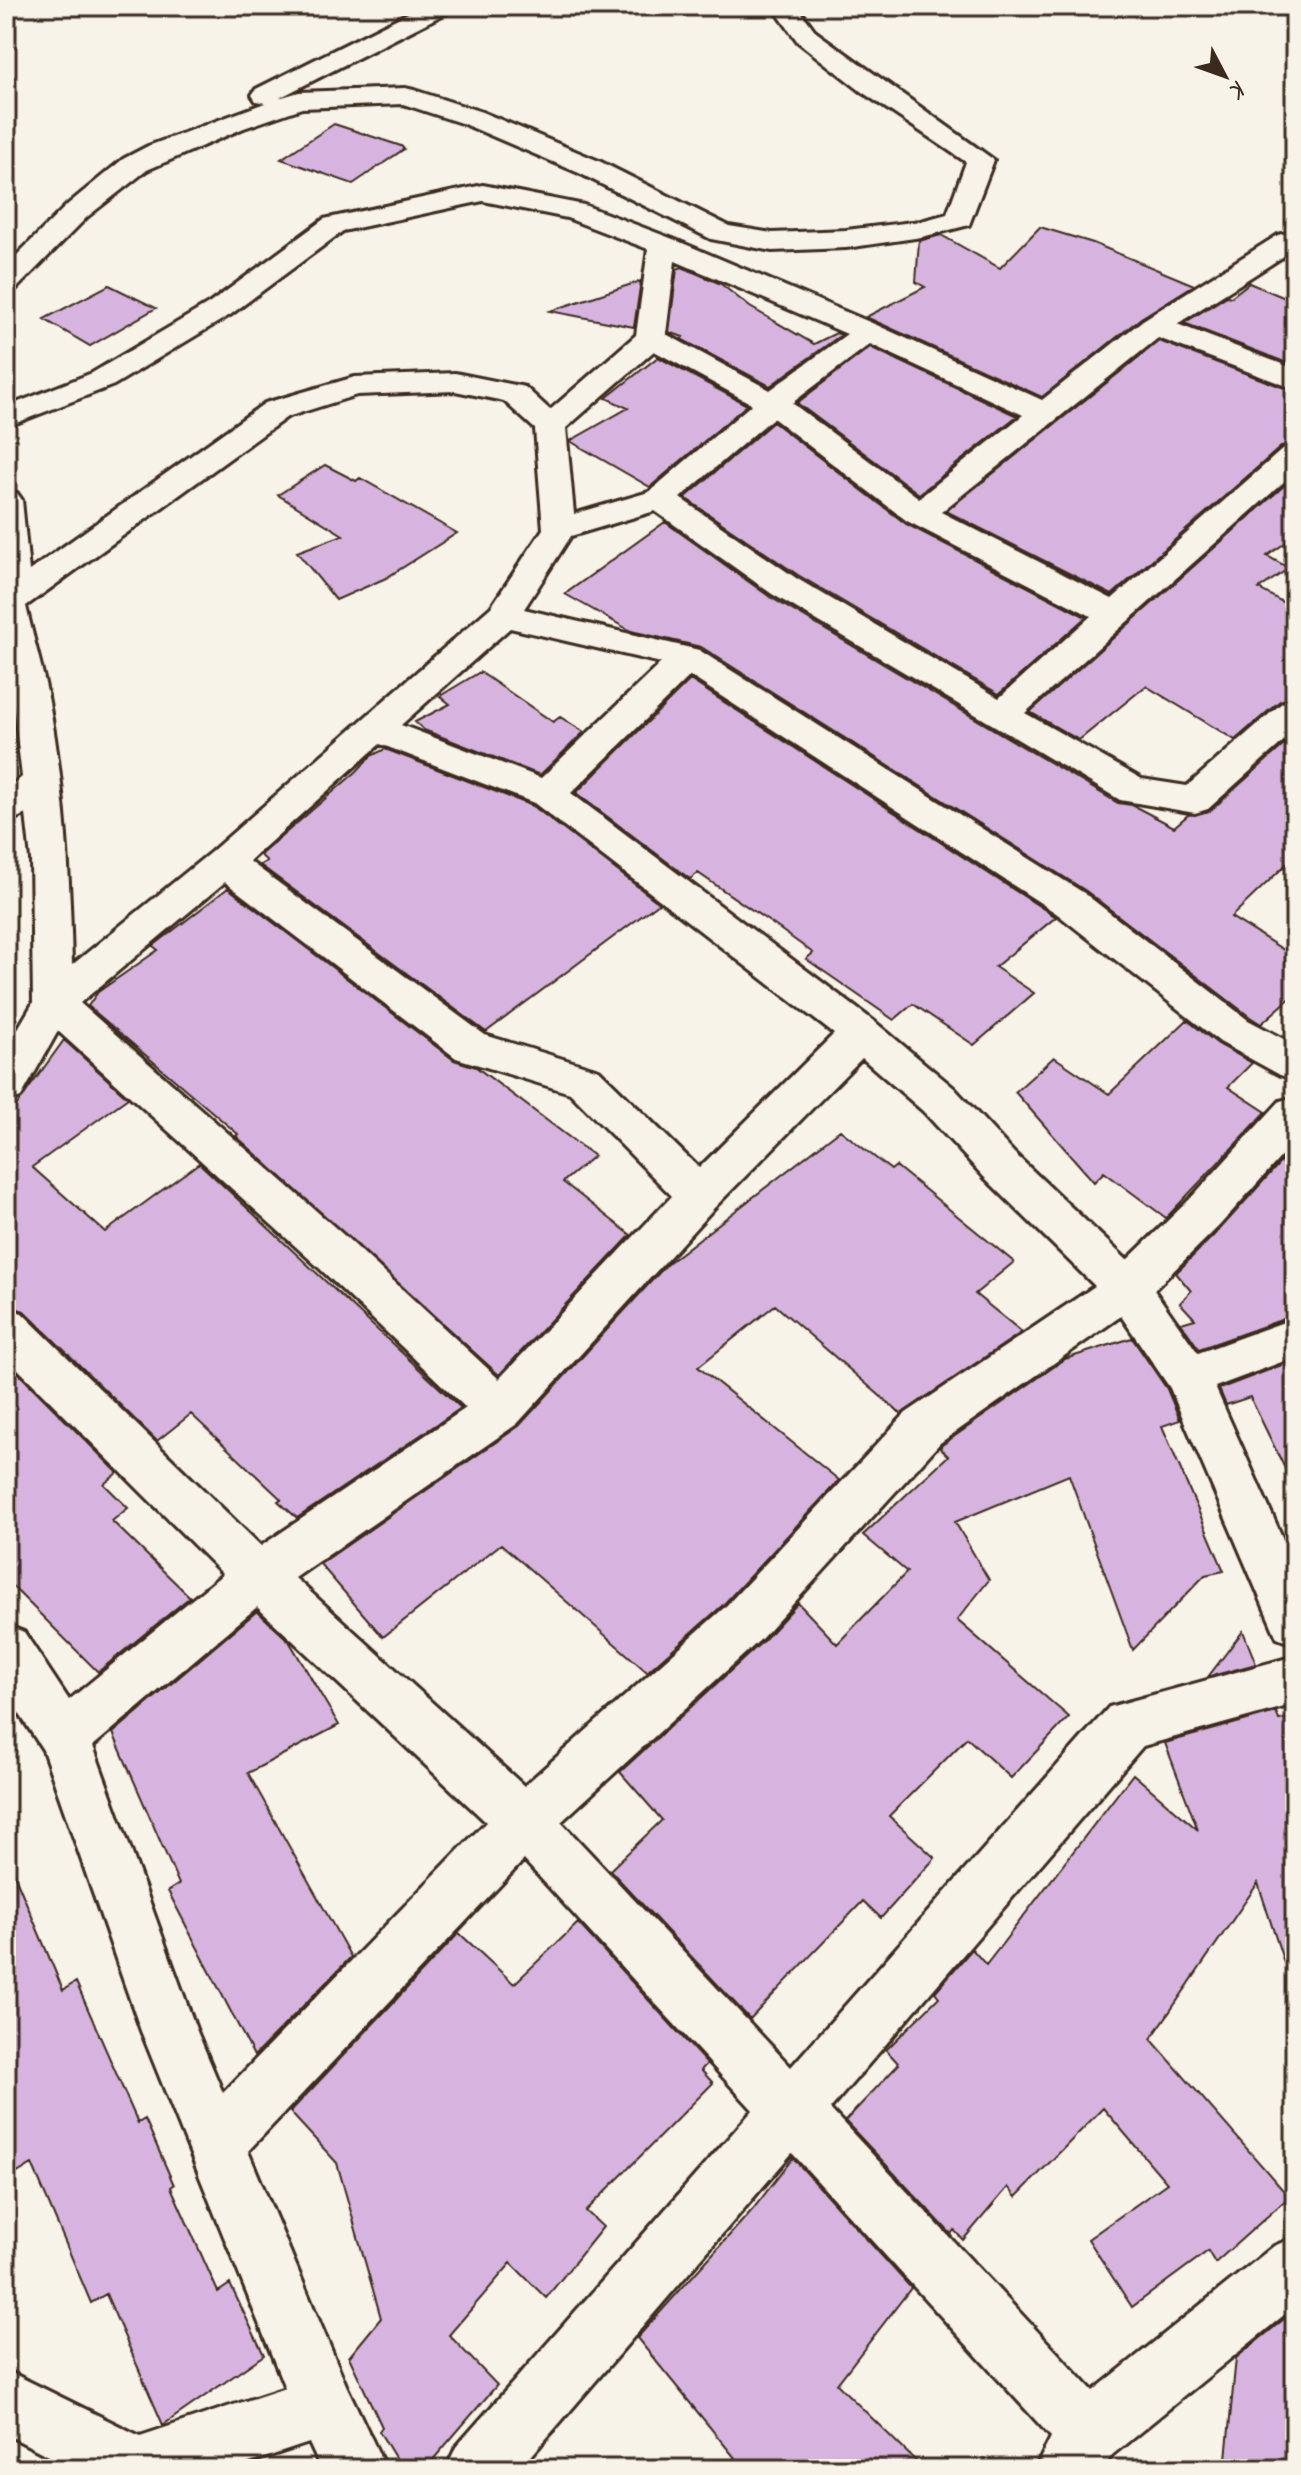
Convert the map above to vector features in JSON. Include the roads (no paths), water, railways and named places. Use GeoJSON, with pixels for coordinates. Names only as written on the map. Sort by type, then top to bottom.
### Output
{"type":"FeatureCollection","features":[{"type":"Feature","properties":{"kind":"street"},"geometry":{"type":"LineString","coordinates":[[6,283],[36,250],[133,165],[441,6]]}},
{"type":"Feature","properties":{"kind":"street"},"geometry":{"type":"LineString","coordinates":[[133,165],[235,122],[299,100],[405,96],[473,118],[589,167],[721,233],[772,242],[846,239],[922,229],[959,219],[980,160],[871,86],[807,37],[784,6]]}},
{"type":"Feature","properties":{"kind":"street"},"geometry":{"type":"LineString","coordinates":[[6,418],[103,379],[220,309],[334,225],[483,193],[574,211],[663,245],[868,332],[1046,414]]}},
{"type":"Feature","properties":{"kind":"street"},"geometry":{"type":"LineString","coordinates":[[919,514],[1154,326],[1288,241],[1295,240]]}},
{"type":"Feature","properties":{"kind":"street"},"geometry":{"type":"LineString","coordinates":[[550,426],[651,338],[663,245]]}},
{"type":"Feature","properties":{"kind":"street"},"geometry":{"type":"LineString","coordinates":[[1154,326],[1295,380]]}},
{"type":"Feature","properties":{"kind":"street"},"geometry":{"type":"LineString","coordinates":[[559,529],[660,499],[772,403],[868,332]]}},
{"type":"Feature","properties":{"kind":"street"},"geometry":{"type":"LineString","coordinates":[[651,338],[772,403],[919,514],[1116,615]]}},
{"type":"Feature","properties":{"kind":"street"},"geometry":{"type":"LineString","coordinates":[[6,1086],[53,1003],[224,862],[503,615],[559,529],[550,426],[514,394],[455,382],[355,386],[276,410],[7,604]]}},
{"type":"Feature","properties":{"kind":"street"},"geometry":{"type":"LineString","coordinates":[[1001,715],[1295,455]]}},
{"type":"Feature","properties":{"kind":"street"},"geometry":{"type":"LineString","coordinates":[[660,499],[784,586],[1133,791],[1195,800],[1295,711]]}},
{"type":"Feature","properties":{"kind":"street"},"geometry":{"type":"LineString","coordinates":[[6,500],[13,564],[7,604],[31,702],[50,859],[53,1003],[331,1251],[500,1410]]}},
{"type":"Feature","properties":{"kind":"street"},"geometry":{"type":"LineString","coordinates":[[503,615],[687,658],[1070,903],[1234,1031],[1295,1064]]}},
{"type":"Feature","properties":{"kind":"street"},"geometry":{"type":"LineString","coordinates":[[547,794],[687,658]]}},
{"type":"Feature","properties":{"kind":"street"},"geometry":{"type":"LineString","coordinates":[[376,729],[547,794],[861,1033],[939,1100],[999,1165],[1127,1288],[1188,1377],[1295,1622]]}},
{"type":"Feature","properties":{"kind":"street"},"geometry":{"type":"LineString","coordinates":[[6,810],[41,781]]}},
{"type":"Feature","properties":{"kind":"street"},"geometry":{"type":"LineString","coordinates":[[224,862],[471,1047],[584,1081],[699,1196]]}},
{"type":"Feature","properties":{"kind":"street"},"geometry":{"type":"LineString","coordinates":[[64,1737],[258,1576],[500,1410],[699,1196],[861,1033]]}},
{"type":"Feature","properties":{"kind":"street"},"geometry":{"type":"LineString","coordinates":[[215,2143],[524,1821],[743,1623],[923,1428],[1127,1288],[1204,1213],[1295,1113]]}},
{"type":"Feature","properties":{"kind":"street"},"geometry":{"type":"LineString","coordinates":[[6,1327],[258,1576],[524,1821],[791,2113],[1078,2451],[1295,2267]]}},
{"type":"Feature","properties":{"kind":"street"},"geometry":{"type":"LineString","coordinates":[[1188,1377],[1295,1337]]}},
{"type":"Feature","properties":{"kind":"street"},"geometry":{"type":"LineString","coordinates":[[6,1649],[64,1737],[169,2031],[324,2407],[354,2469]]}},
{"type":"Feature","properties":{"kind":"street"},"geometry":{"type":"LineString","coordinates":[[478,2469],[1127,1725],[1295,1680]]}},
{"type":"Feature","properties":{"kind":"street"},"geometry":{"type":"LineString","coordinates":[[6,2401],[138,2469],[324,2407]]}}]}
